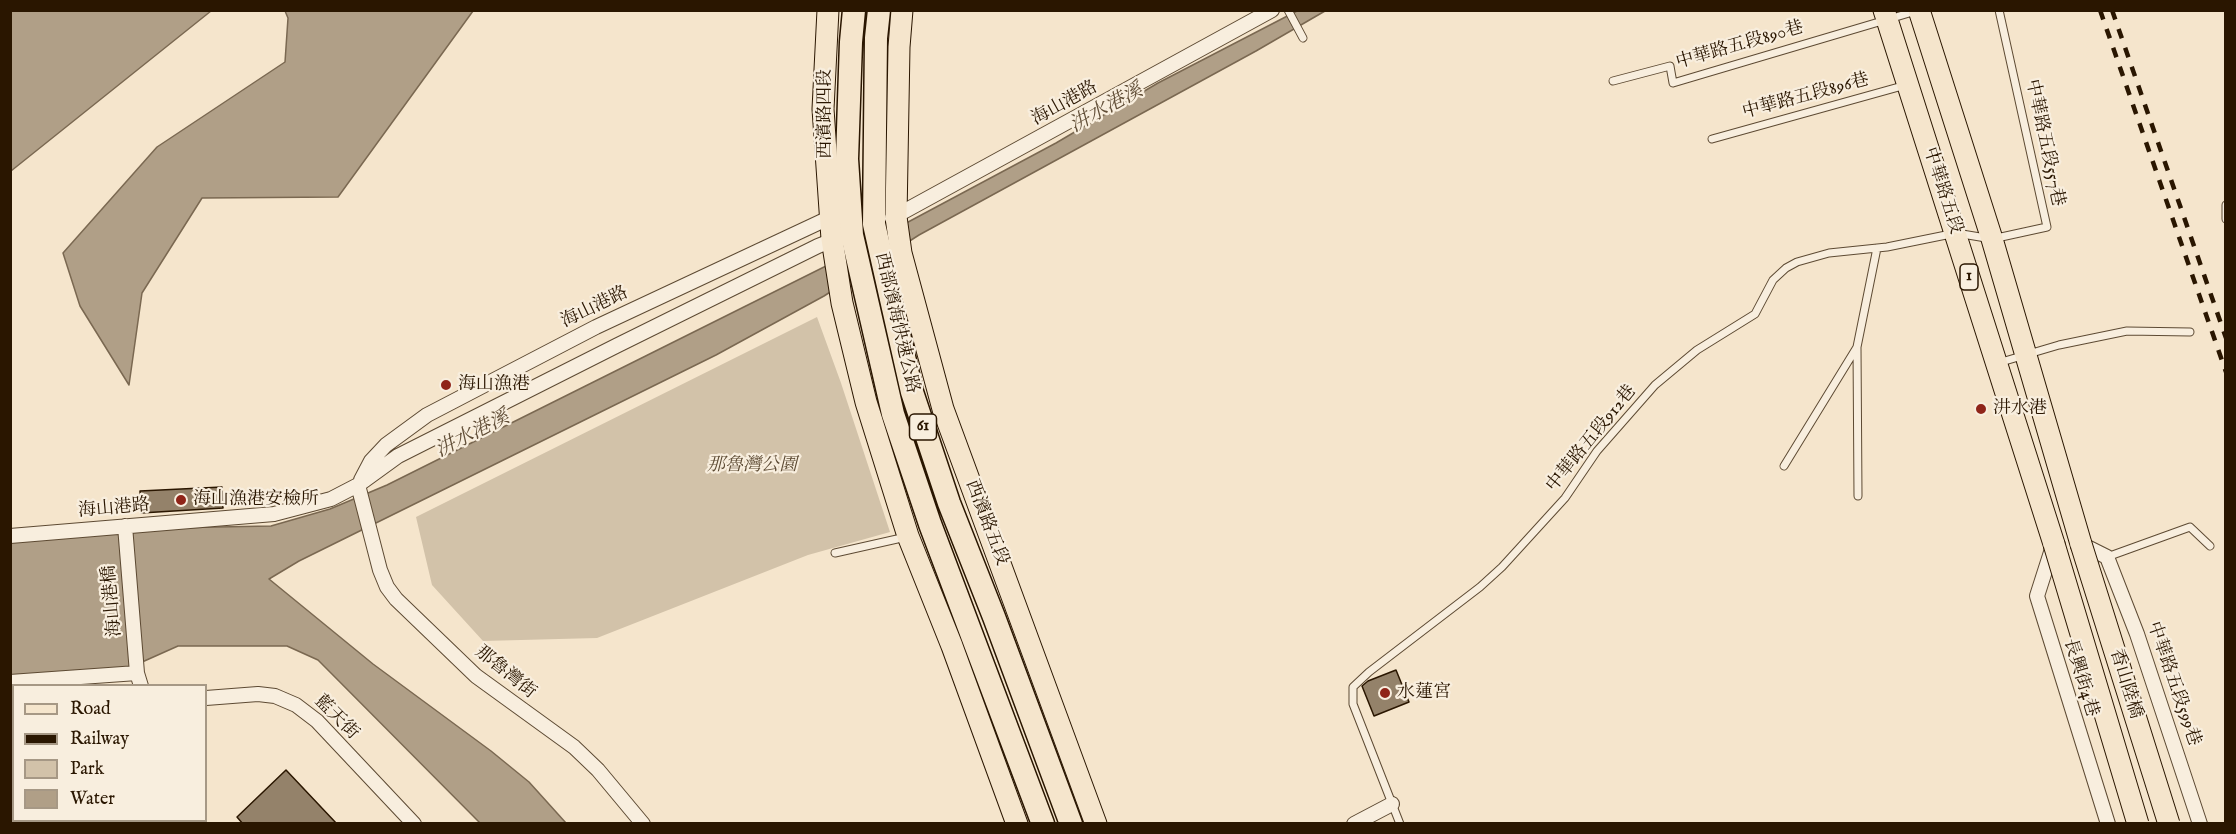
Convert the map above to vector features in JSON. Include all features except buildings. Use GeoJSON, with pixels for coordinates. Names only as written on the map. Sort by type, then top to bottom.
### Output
{"type":"FeatureCollection","features":[{"type":"Feature","properties":{"kind":"highway","name":"西部濱海快速公路"},"geometry":{"type":"LineString","coordinates":[[854,10],[847,159],[841,226],[893,414],[930,524],[1043,824]]}},
{"type":"Feature","properties":{"kind":"highway","name":"西部濱海快速公路"},"geometry":{"type":"LineString","coordinates":[[879,10],[876,38],[873,224],[912,392],[950,503],[1071,824]]}},
{"type":"Feature","properties":{"kind":"main road","name":"西濱路四段"},"geometry":{"type":"LineString","coordinates":[[828,10],[823,108],[841,226]]}},
{"type":"Feature","properties":{"kind":"main road","name":"61"},"geometry":{"type":"LineString","coordinates":[[896,217],[899,46],[902,10]]}},
{"type":"Feature","properties":{"kind":"main road","name":"中華路五段"},"geometry":{"type":"LineString","coordinates":[[1919,10],[1992,239],[2081,544]]}},
{"type":"Feature","properties":{"kind":"main road","name":"中華路五段"},"geometry":{"type":"LineString","coordinates":[[1885,15],[2054,544]]}},
{"type":"Feature","properties":{"kind":"main road","name":"西濱路五段"},"geometry":{"type":"LineString","coordinates":[[896,217],[902,253],[943,409],[1096,824]]}},
{"type":"Feature","properties":{"kind":"main road","name":"61"},"geometry":{"type":"LineString","coordinates":[[841,226],[842,303],[866,402],[908,536],[952,646],[1017,824]]}},
{"type":"Feature","properties":{"kind":"main road","name":"香山陸橋"},"geometry":{"type":"LineString","coordinates":[[2054,544],[2138,824]]}},
{"type":"Feature","properties":{"kind":"main road","name":"香山陸橋"},"geometry":{"type":"LineString","coordinates":[[2081,544],[2169,824]]}},
{"type":"Feature","properties":{"kind":"street","name":"海山港路"},"geometry":{"type":"LineString","coordinates":[[358,485],[371,461],[386,445],[427,415],[607,321],[841,226],[873,224],[896,217],[1272,10]]}},
{"type":"Feature","properties":{"kind":"street"},"geometry":{"type":"LineString","coordinates":[[841,226],[873,224]]}},
{"type":"Feature","properties":{"kind":"street","name":"海山港路"},"geometry":{"type":"LineString","coordinates":[[10,536],[274,514],[331,499],[358,485],[398,456],[616,346],[841,226]]}},
{"type":"Feature","properties":{"kind":"street"},"geometry":{"type":"LineString","coordinates":[[607,321],[616,346]]}},
{"type":"Feature","properties":{"kind":"street","name":"那魯灣街"},"geometry":{"type":"LineString","coordinates":[[358,485],[380,570],[387,587],[396,598],[476,676],[574,747],[598,770],[643,824]]}},
{"type":"Feature","properties":{"kind":"street","name":"海山港橋"},"geometry":{"type":"LineString","coordinates":[[125,526],[139,679]]}},
{"type":"Feature","properties":{"kind":"street","name":"長興街4巷"},"geometry":{"type":"LineString","coordinates":[[2054,544],[2037,596],[2108,824]]}},
{"type":"Feature","properties":{"kind":"street"},"geometry":{"type":"LineString","coordinates":[[2081,544],[2107,557]]}},
{"type":"Feature","properties":{"kind":"street","name":"中華路五段599巷"},"geometry":{"type":"LineString","coordinates":[[2107,557],[2133,624],[2200,824]]}},
{"type":"Feature","properties":{"kind":"street"},"geometry":{"type":"LineString","coordinates":[[10,682],[139,679]]}},
{"type":"Feature","properties":{"kind":"street","name":"藍天街"},"geometry":{"type":"LineString","coordinates":[[207,698],[258,694],[275,696],[296,705],[317,721],[414,824]]}},
{"type":"Feature","properties":{"kind":"street"},"geometry":{"type":"LineString","coordinates":[[1354,824],[1392,804]]}},
{"type":"Feature","properties":{"kind":"street"},"geometry":{"type":"LineString","coordinates":[[95,824],[112,822]]}},
{"type":"Feature","properties":{"kind":"lane"},"geometry":{"type":"LineString","coordinates":[[1288,10],[1303,38]]}},
{"type":"Feature","properties":{"kind":"lane"},"geometry":{"type":"LineString","coordinates":[[1885,15],[1919,10]]}},
{"type":"Feature","properties":{"kind":"lane","name":"中華路五段557巷"},"geometry":{"type":"LineString","coordinates":[[1992,239],[2047,227],[1999,10]]}},
{"type":"Feature","properties":{"kind":"lane","name":"中華路五段890巷"},"geometry":{"type":"LineString","coordinates":[[1613,81],[1670,66],[1673,83],[1885,15]]}},
{"type":"Feature","properties":{"kind":"lane","name":"中華路五段896巷"},"geometry":{"type":"LineString","coordinates":[[1712,139],[1908,84]]}},
{"type":"Feature","properties":{"kind":"lane"},"geometry":{"type":"LineString","coordinates":[[2226,205],[2226,219]]}},
{"type":"Feature","properties":{"kind":"lane","name":"中華路五段912巷"},"geometry":{"type":"LineString","coordinates":[[1392,804],[1353,704],[1353,687],[1502,567],[1565,498],[1597,451],[1655,385],[1697,350],[1755,314],[1773,280],[1786,268],[1816,256],[1877,248],[1956,233],[1992,239]]}},
{"type":"Feature","properties":{"kind":"lane"},"geometry":{"type":"LineString","coordinates":[[1858,496],[1857,347],[1877,248]]}},
{"type":"Feature","properties":{"kind":"lane"},"geometry":{"type":"LineString","coordinates":[[1995,363],[2098,336],[2127,331],[2190,332]]}},
{"type":"Feature","properties":{"kind":"lane"},"geometry":{"type":"LineString","coordinates":[[1784,466],[1857,347]]}},
{"type":"Feature","properties":{"kind":"lane"},"geometry":{"type":"LineString","coordinates":[[2107,557],[2190,527],[2210,546]]}},
{"type":"Feature","properties":{"kind":"lane"},"geometry":{"type":"LineString","coordinates":[[835,553],[908,536]]}},
{"type":"Feature","properties":{"kind":"lane"},"geometry":{"type":"LineString","coordinates":[[1392,804],[1400,824]]}},
{"type":"Feature","properties":{"kind":"green space","name":"那魯灣公園"},"geometry":{"type":"Polygon","coordinates":[[[817,317],[890,532],[808,555],[597,638],[483,641],[432,585],[416,517],[817,317]]]}},
{"type":"Feature","properties":{"kind":"water"},"geometry":{"type":"Polygon","coordinates":[[[11,10],[211,10],[211,11],[11,171],[11,10]]]}},
{"type":"Feature","properties":{"kind":"water"},"geometry":{"type":"Polygon","coordinates":[[[285,11],[473,11],[338,197],[202,198],[142,293],[129,385],[80,306],[63,253],[157,147],[285,62],[288,18],[285,11]]]}},
{"type":"Feature","properties":{"kind":"water"},"geometry":{"type":"Polygon","coordinates":[[[1297,11],[1325,11],[919,235],[824,296],[716,355],[299,561],[269,579],[373,664],[529,782],[566,823],[480,823],[318,660],[287,646],[178,646],[113,675],[11,682],[11,537],[110,529],[271,526],[330,509],[387,485],[824,267],[1056,143],[1158,83],[1297,11]]]}},
{"type":"Feature","properties":{"kind":"railway"},"geometry":{"type":"LineString","coordinates":[[2100,10],[2226,372]]}},
{"type":"Feature","properties":{"kind":"railway"},"geometry":{"type":"LineString","coordinates":[[2112,10],[2226,338]]}},
{"type":"Feature","properties":{"kind":"place","name":"海山漁港"},"geometry":{"type":"Point","coordinates":[446,385]}},
{"type":"Feature","properties":{"kind":"place","name":"汫水港"},"geometry":{"type":"Point","coordinates":[1981,409]}},
{"type":"Feature","properties":{"kind":"place","name":"海山漁港安檢所"},"geometry":{"type":"Point","coordinates":[181,500]}},
{"type":"Feature","properties":{"kind":"place","name":"水蓮宮"},"geometry":{"type":"Point","coordinates":[1385,693]}},
{"type":"Feature","properties":{"kind":"water label","name":"汫水港溪"},"geometry":{"type":"Point","coordinates":[1107,109]}},
{"type":"Feature","properties":{"kind":"water label","name":"汫水港溪"},"geometry":{"type":"Point","coordinates":[473,435]}}]}
